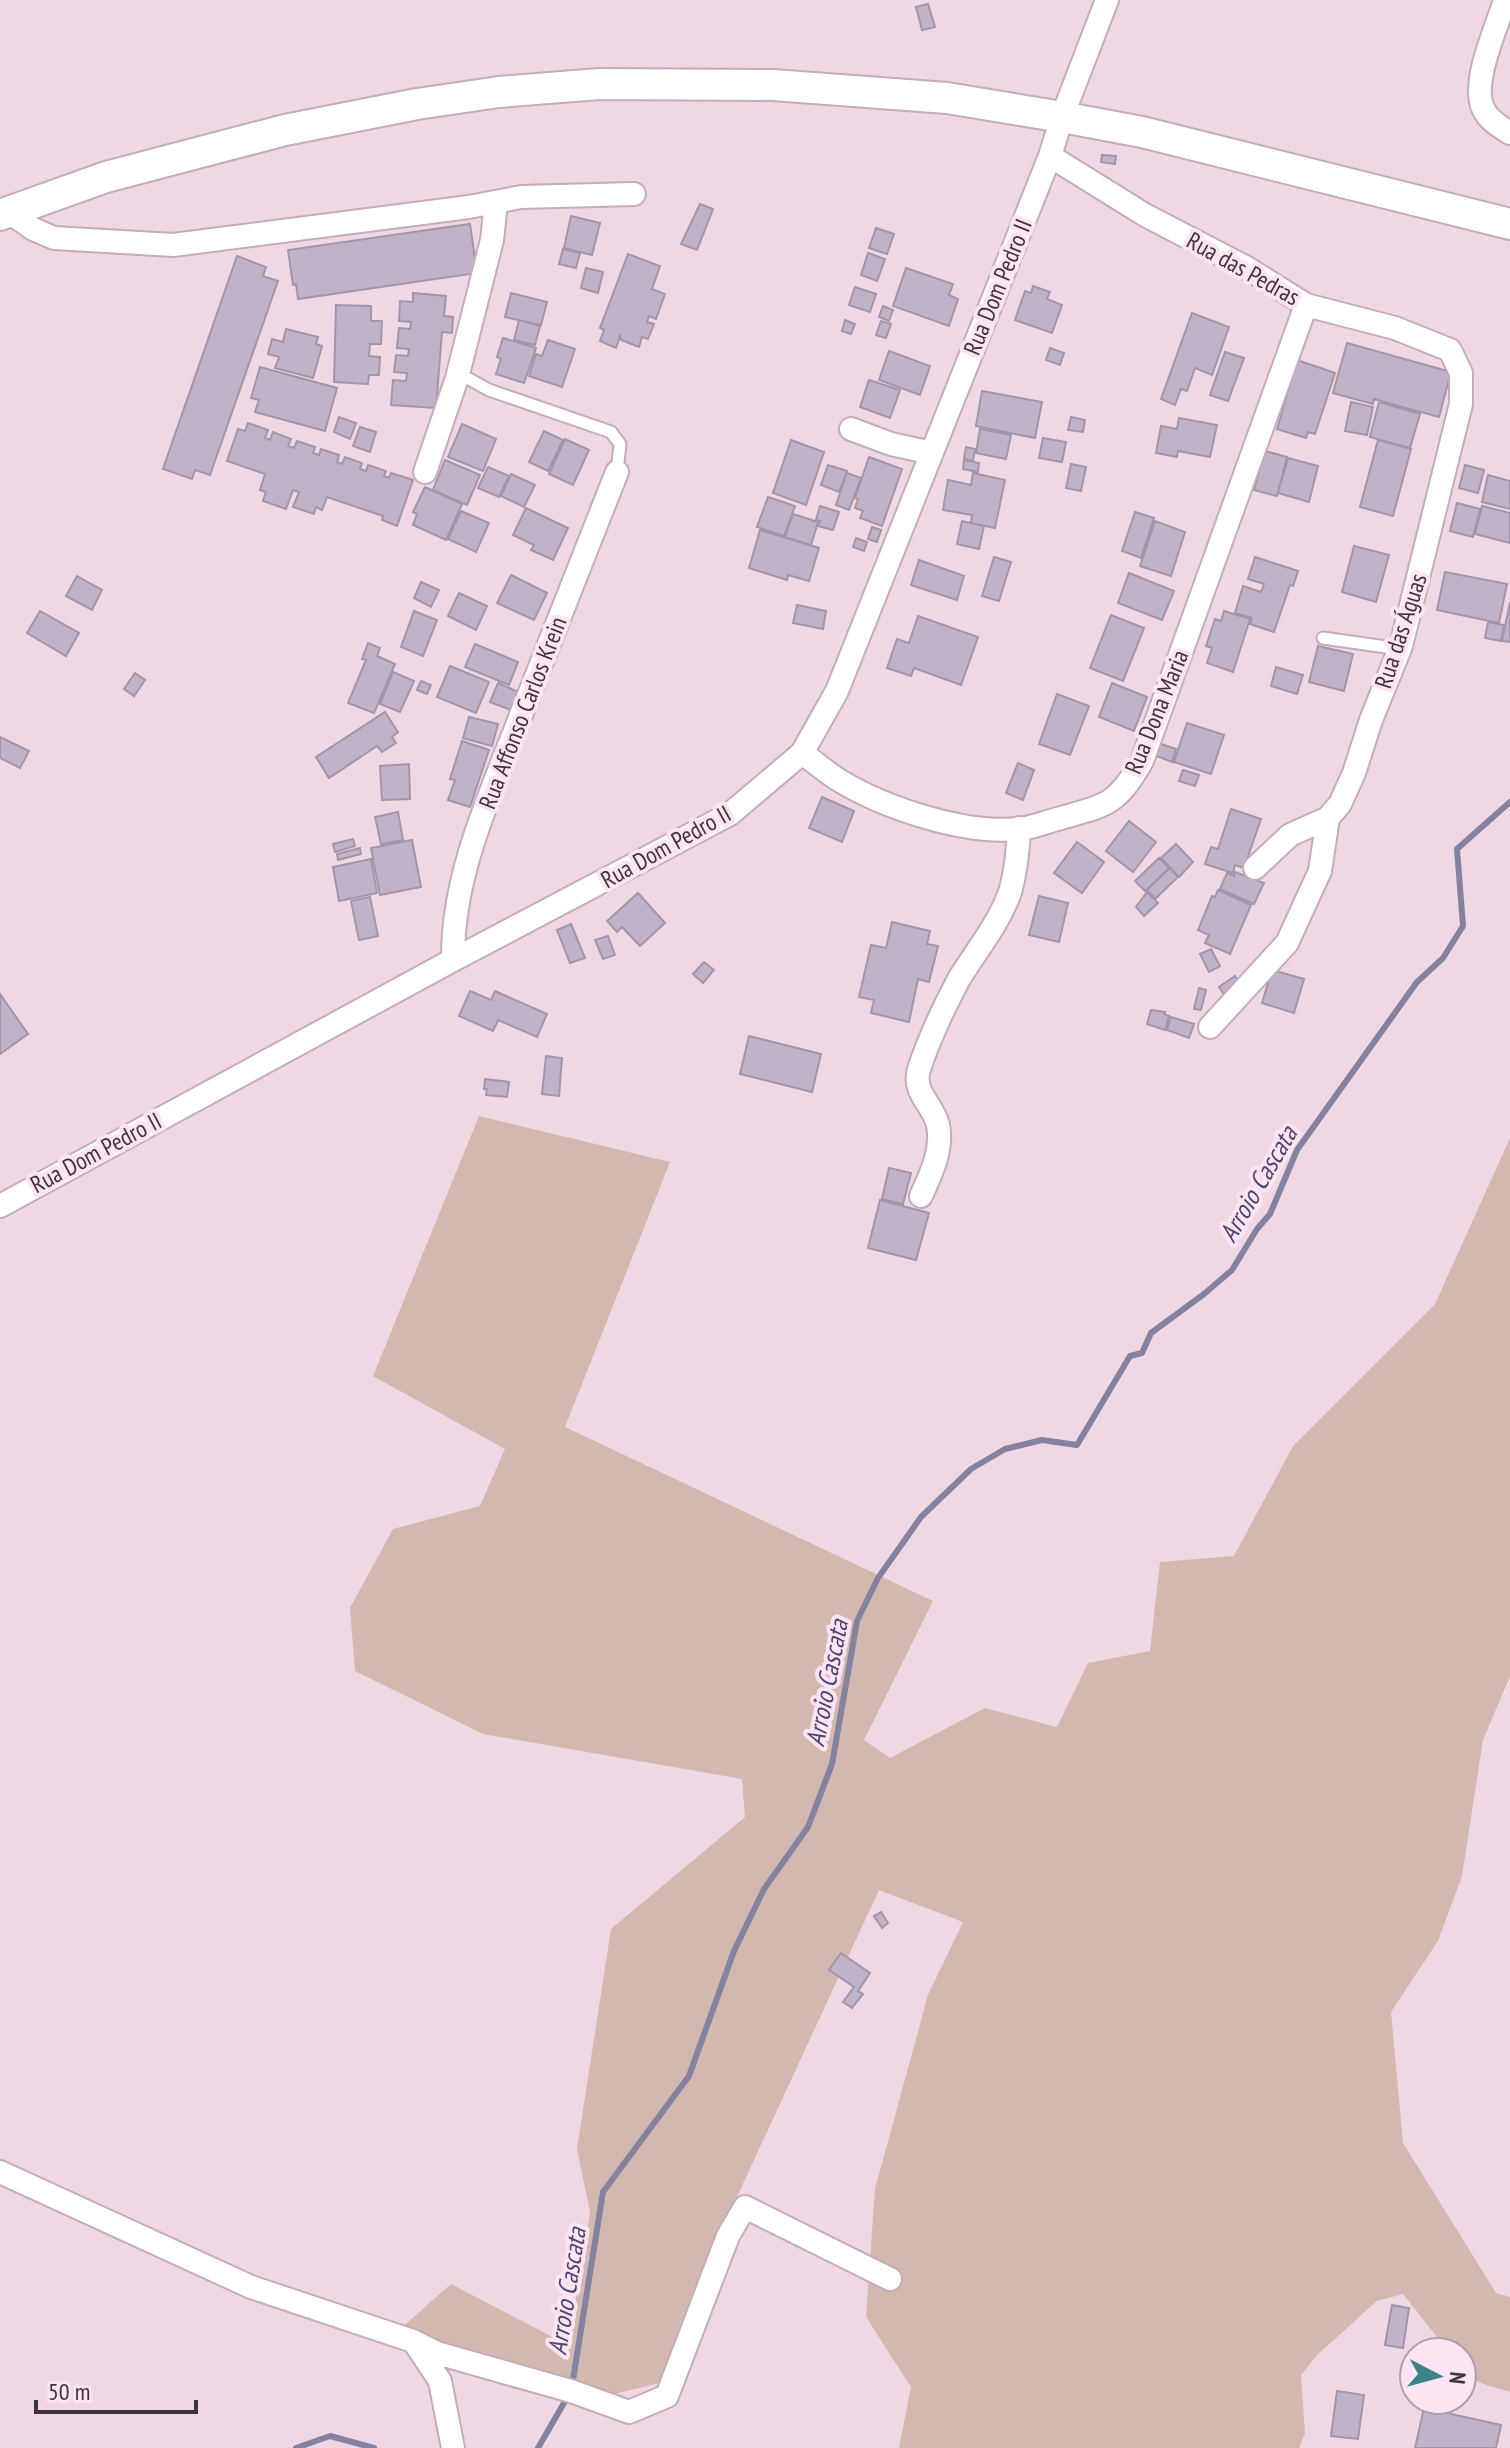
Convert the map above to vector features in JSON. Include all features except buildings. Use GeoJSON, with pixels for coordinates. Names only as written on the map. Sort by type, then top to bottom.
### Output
{"type":"FeatureCollection","features":[{"type":"Feature","properties":{"kind":"main road"},"geometry":{"type":"LineString","coordinates":[[5,214],[106,177],[285,130],[417,104],[499,92],[599,84],[773,85],[947,98],[1142,132],[1510,224]]}},
{"type":"Feature","properties":{"kind":"street","name":"Rua Dom Pedro II"},"geometry":{"type":"LineString","coordinates":[[0,1206],[453,960],[730,814],[802,753],[837,691],[1050,156],[1107,0]]}},
{"type":"Feature","properties":{"kind":"street"},"geometry":{"type":"LineString","coordinates":[[1505,0],[1481,76],[1479,95],[1483,110],[1510,133]]}},
{"type":"Feature","properties":{"kind":"street","name":"Rua das Pedras"},"geometry":{"type":"LineString","coordinates":[[1050,156],[1145,215],[1247,268],[1306,305],[1395,328],[1450,350]]}},
{"type":"Feature","properties":{"kind":"street"},"geometry":{"type":"LineString","coordinates":[[5,214],[54,238],[173,245],[496,203],[521,197],[634,194]]}},
{"type":"Feature","properties":{"kind":"street"},"geometry":{"type":"LineString","coordinates":[[425,472],[457,378],[492,240],[496,203]]}},
{"type":"Feature","properties":{"kind":"street","name":"Rua Dona Maria"},"geometry":{"type":"LineString","coordinates":[[802,753],[837,779],[879,800],[970,827],[1019,828],[1089,811],[1108,803],[1127,787],[1142,761],[1306,305]]}},
{"type":"Feature","properties":{"kind":"street","name":"Rua das Águas"},"geometry":{"type":"LineString","coordinates":[[1328,818],[1340,804],[1354,773],[1371,720],[1400,649],[1461,404],[1461,373],[1450,350]]}},
{"type":"Feature","properties":{"kind":"street"},"geometry":{"type":"LineString","coordinates":[[851,429],[891,444],[932,453]]}},
{"type":"Feature","properties":{"kind":"street","name":"Rua Affonso Carlos Krein"},"geometry":{"type":"LineString","coordinates":[[453,960],[458,897],[479,823],[617,472]]}},
{"type":"Feature","properties":{"kind":"street"},"geometry":{"type":"LineString","coordinates":[[1255,868],[1290,835],[1328,818]]}},
{"type":"Feature","properties":{"kind":"street"},"geometry":{"type":"LineString","coordinates":[[1210,1027],[1287,943],[1320,871],[1328,818]]}},
{"type":"Feature","properties":{"kind":"street"},"geometry":{"type":"LineString","coordinates":[[921,1196],[935,1164],[938,1127],[917,1087],[918,1071],[947,1002],[992,932],[1010,893],[1019,828]]}},
{"type":"Feature","properties":{"kind":"street"},"geometry":{"type":"LineString","coordinates":[[0,2172],[251,2287],[413,2341],[437,2353],[571,2391],[629,2412],[667,2396],[728,2236],[745,2207],[890,2279]]}},
{"type":"Feature","properties":{"kind":"street"},"geometry":{"type":"LineString","coordinates":[[413,2341],[440,2381],[453,2448]]}},
{"type":"Feature","properties":{"kind":"lane"},"geometry":{"type":"LineString","coordinates":[[457,378],[469,379],[489,390],[611,432],[618,437],[620,444],[617,472]]}},
{"type":"Feature","properties":{"kind":"lane"},"geometry":{"type":"LineString","coordinates":[[1323,638],[1400,649]]}},
{"type":"Feature","properties":{"kind":"shaded area"},"geometry":{"type":"Polygon","coordinates":[[[479,1116],[670,1162],[565,1427],[933,1601],[864,1740],[890,1758],[985,1708],[1057,1727],[1088,1663],[1150,1651],[1160,1562],[1234,1556],[1293,1446],[1435,1304],[1510,1138],[1510,1676],[1483,1740],[1462,1876],[1438,1941],[1391,2012],[1403,2143],[1496,2293],[1510,2297],[1510,2392],[1478,2382],[1478,2336],[1436,2336],[1403,2294],[1377,2301],[1317,2355],[1301,2375],[1305,2433],[1299,2448],[899,2448],[911,2387],[866,2317],[875,2189],[928,1995],[963,1922],[879,1890],[735,2201],[659,2383],[610,2395],[400,2329],[451,2284],[568,2345],[590,2212],[577,2149],[611,1929],[745,1817],[742,1779],[483,1734],[355,1671],[350,1608],[393,1529],[480,1506],[505,1449],[373,1376],[479,1116]]]}},
{"type":"Feature","properties":{"kind":"waterway","name":"Arroio Cascata"},"geometry":{"type":"LineString","coordinates":[[572,2386],[603,2192],[689,2076],[734,1951],[764,1889],[808,1827],[832,1764],[857,1621],[878,1578],[921,1517],[971,1469],[1005,1449],[1042,1440],[1077,1445],[1130,1356],[1142,1353],[1151,1333],[1232,1270],[1270,1214],[1297,1150],[1417,982],[1443,958],[1463,926],[1457,849],[1510,802]]}},
{"type":"Feature","properties":{"kind":"waterway","name":"Arroio Cascata"},"geometry":{"type":"LineString","coordinates":[[538,2448],[568,2396]]}},
{"type":"Feature","properties":{"kind":"waterway","name":"Arroio Cascata"},"geometry":{"type":"LineString","coordinates":[[296,2448],[330,2436],[374,2448]]}}]}
